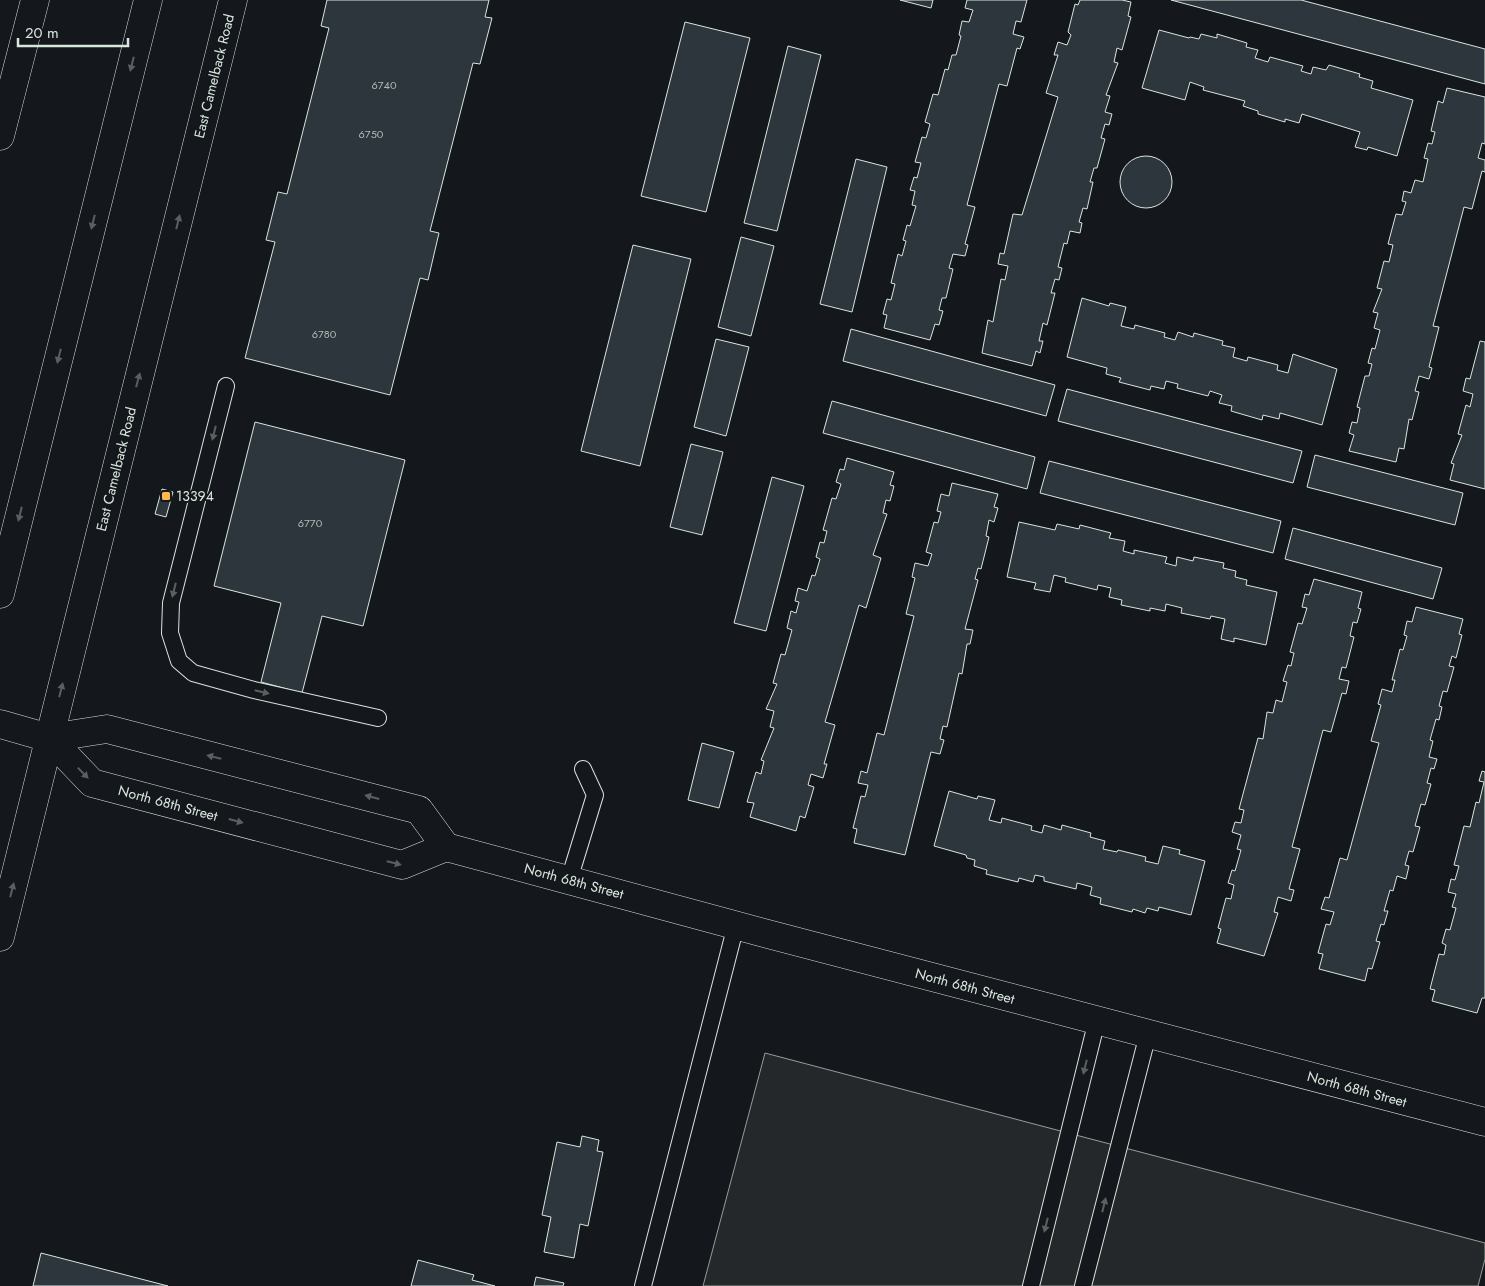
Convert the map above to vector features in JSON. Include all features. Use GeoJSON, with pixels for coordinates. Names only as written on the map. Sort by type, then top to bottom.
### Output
{"type":"FeatureCollection","features":[{"type":"Feature","properties":{"kind":"street"},"geometry":{"type":"LineString","coordinates":[[0,136],[35,0]]}},
{"type":"Feature","properties":{"kind":"street"},"geometry":{"type":"LineString","coordinates":[[0,594],[148,0]]}},
{"type":"Feature","properties":{"kind":"street","name":"East Camelback Road"},"geometry":{"type":"LineString","coordinates":[[0,937],[233,0]]}},
{"type":"Feature","properties":{"kind":"street","name":"North 68th Street"},"geometry":{"type":"LineString","coordinates":[[0,724],[49,738],[107,729],[419,810],[446,847]]}},
{"type":"Feature","properties":{"kind":"street","name":"North 68th Street"},"geometry":{"type":"LineString","coordinates":[[49,738],[92,782],[402,865],[446,847],[1485,1122]]}},
{"type":"Feature","properties":{"kind":"lane"},"geometry":{"type":"LineString","coordinates":[[226,386],[171,603],[170,633],[179,661],[193,673],[378,718]]}},
{"type":"Feature","properties":{"kind":"lane"},"geometry":{"type":"LineString","coordinates":[[569,880],[595,795],[584,768]]}},
{"type":"Feature","properties":{"kind":"lane"},"geometry":{"type":"LineString","coordinates":[[643,1286],[736,925]]}},
{"type":"Feature","properties":{"kind":"lane"},"geometry":{"type":"LineString","coordinates":[[1031,1286],[1097,1020]]}},
{"type":"Feature","properties":{"kind":"lane"},"geometry":{"type":"LineString","coordinates":[[1083,1286],[1148,1034]]}},
{"type":"Feature","properties":{"kind":"shaded area"},"geometry":{"type":"Polygon","coordinates":[[[765,1053],[1485,1243],[1485,1259],[1478,1286],[703,1286],[765,1053]]]}},
{"type":"Feature","properties":{"kind":"building"},"geometry":{"type":"Polygon","coordinates":[[[327,0],[489,0],[485,17],[492,18],[480,64],[473,63],[430,231],[439,233],[428,280],[420,278],[390,395],[245,358],[275,242],[266,240],[278,192],[287,194],[329,28],[321,26],[327,0]]]}},
{"type":"Feature","properties":{"kind":"building"},"geometry":{"type":"Polygon","coordinates":[[[900,0],[933,0],[931,8],[900,0]]]}},
{"type":"Feature","properties":{"kind":"building"},"geometry":{"type":"Polygon","coordinates":[[[967,0],[1027,0],[1021,22],[1016,21],[1013,34],[1024,37],[1020,49],[1017,48],[1007,86],[999,84],[967,205],[975,207],[965,244],[968,245],[965,256],[953,254],[949,268],[953,269],[946,298],[942,298],[939,310],[943,311],[939,325],[935,324],[930,340],[884,328],[887,315],[883,314],[887,299],[891,300],[895,284],[891,283],[898,254],[902,256],[906,241],[903,240],[907,225],[910,226],[916,206],[912,205],[915,191],[910,190],[914,177],[917,178],[921,163],[915,162],[922,137],[926,138],[930,124],[925,122],[933,94],[938,95],[945,69],[948,70],[952,55],[956,55],[961,36],[959,35],[962,21],[969,22],[973,10],[965,8],[967,0]]]}},
{"type":"Feature","properties":{"kind":"building"},"geometry":{"type":"Polygon","coordinates":[[[1080,0],[1122,0],[1131,2],[1128,16],[1131,17],[1122,50],[1117,48],[1114,62],[1118,63],[1106,95],[1110,96],[1105,112],[1112,114],[1109,125],[1105,124],[1101,138],[1105,139],[1097,168],[1094,168],[1090,182],[1093,182],[1087,209],[1083,208],[1079,222],[1082,223],[1080,233],[1070,231],[1067,244],[1064,243],[1058,267],[1062,268],[1059,280],[1055,279],[1051,293],[1055,293],[1047,325],[1043,323],[1039,341],[1043,341],[1040,353],[1036,351],[1032,366],[982,353],[988,320],[993,322],[1001,279],[1005,280],[1008,266],[998,264],[1000,253],[1004,254],[1013,214],[1022,215],[1058,97],[1046,93],[1058,55],[1054,55],[1058,42],[1067,45],[1071,35],[1068,32],[1075,4],[1078,5],[1080,0]]]}},
{"type":"Feature","properties":{"kind":"building"},"geometry":{"type":"Polygon","coordinates":[[[1171,0],[1301,0],[1485,49],[1485,84],[1171,0]]]}},
{"type":"Feature","properties":{"kind":"building"},"geometry":{"type":"Polygon","coordinates":[[[685,22],[750,38],[706,212],[641,196],[685,22]]]}},
{"type":"Feature","properties":{"kind":"building"},"geometry":{"type":"Polygon","coordinates":[[[1159,30],[1199,39],[1201,34],[1217,38],[1217,34],[1247,43],[1246,47],[1258,50],[1255,58],[1268,62],[1270,57],[1303,66],[1301,71],[1311,74],[1313,67],[1326,70],[1329,65],[1360,74],[1359,77],[1373,81],[1371,88],[1413,100],[1397,156],[1368,147],[1367,150],[1355,147],[1360,132],[1302,114],[1299,123],[1285,119],[1285,122],[1258,114],[1258,111],[1243,106],[1245,101],[1203,90],[1204,87],[1190,82],[1185,100],[1142,88],[1159,30]]]}},
{"type":"Feature","properties":{"kind":"building"},"geometry":{"type":"Polygon","coordinates":[[[788,46],[821,55],[777,231],[744,223],[788,46]]]}},
{"type":"Feature","properties":{"kind":"building"},"geometry":{"type":"Polygon","coordinates":[[[1447,88],[1485,97],[1485,144],[1482,143],[1478,158],[1485,160],[1485,172],[1482,171],[1472,209],[1464,207],[1433,326],[1439,327],[1429,367],[1432,368],[1429,379],[1419,376],[1415,391],[1419,392],[1412,420],[1409,419],[1404,449],[1399,448],[1396,462],[1349,451],[1354,435],[1349,433],[1352,422],[1357,423],[1360,408],[1357,407],[1365,376],[1369,376],[1372,364],[1368,363],[1372,348],[1375,349],[1380,330],[1374,328],[1378,313],[1373,312],[1382,289],[1377,288],[1384,261],[1389,262],[1393,245],[1388,244],[1396,214],[1402,215],[1406,202],[1402,201],[1404,191],[1411,193],[1415,180],[1423,182],[1428,159],[1424,158],[1428,143],[1432,144],[1435,132],[1431,131],[1438,101],[1443,103],[1447,88]]]}},
{"type":"Feature","properties":{"kind":"building"},"geometry":{"type":"Polygon","coordinates":[[[1146,156],[1156,158],[1164,164],[1170,172],[1172,182],[1170,192],[1164,200],[1156,206],[1146,208],[1136,206],[1128,200],[1122,192],[1120,182],[1122,172],[1128,164],[1136,158],[1146,156]]]}},
{"type":"Feature","properties":{"kind":"building"},"geometry":{"type":"Polygon","coordinates":[[[856,159],[887,167],[852,312],[820,304],[856,159]]]}},
{"type":"Feature","properties":{"kind":"building"},"geometry":{"type":"Polygon","coordinates":[[[741,237],[774,246],[751,336],[718,327],[741,237]]]}},
{"type":"Feature","properties":{"kind":"building"},"geometry":{"type":"Polygon","coordinates":[[[633,245],[691,259],[640,466],[581,451],[633,245]]]}},
{"type":"Feature","properties":{"kind":"building"},"geometry":{"type":"Polygon","coordinates":[[[1082,298],[1109,306],[1110,303],[1126,307],[1121,326],[1134,329],[1135,325],[1165,333],[1164,337],[1175,340],[1178,332],[1193,337],[1194,333],[1223,341],[1222,345],[1235,348],[1233,357],[1247,361],[1248,357],[1278,365],[1277,370],[1288,373],[1293,354],[1337,369],[1322,425],[1280,413],[1279,419],[1263,415],[1262,420],[1231,411],[1232,406],[1219,403],[1222,395],[1210,391],[1208,396],[1177,388],[1178,384],[1166,381],[1164,389],[1151,386],[1150,390],[1119,382],[1121,378],[1106,374],[1107,368],[1067,357],[1082,298]]]}},
{"type":"Feature","properties":{"kind":"building"},"geometry":{"type":"Polygon","coordinates":[[[851,329],[1055,385],[1046,416],[843,361],[851,329]]]}},
{"type":"Feature","properties":{"kind":"building"},"geometry":{"type":"Polygon","coordinates":[[[716,339],[749,347],[726,436],[694,427],[716,339]]]}},
{"type":"Feature","properties":{"kind":"building"},"geometry":{"type":"Polygon","coordinates":[[[1480,341],[1485,342],[1485,489],[1450,480],[1454,464],[1451,463],[1462,435],[1458,434],[1466,405],[1470,407],[1473,394],[1463,391],[1466,378],[1470,379],[1480,341]]]}},
{"type":"Feature","properties":{"kind":"building"},"geometry":{"type":"Polygon","coordinates":[[[1067,389],[1302,451],[1293,483],[1058,421],[1067,389]]]}},
{"type":"Feature","properties":{"kind":"building"},"geometry":{"type":"Polygon","coordinates":[[[832,401],[1035,457],[1027,489],[823,433],[832,401]]]}},
{"type":"Feature","properties":{"kind":"building"},"geometry":{"type":"Polygon","coordinates":[[[255,422],[405,460],[363,626],[322,616],[302,693],[261,682],[281,603],[214,586],[255,422]]]}},
{"type":"Feature","properties":{"kind":"building"},"geometry":{"type":"Polygon","coordinates":[[[691,444],[723,452],[702,535],[670,527],[691,444]]]}},
{"type":"Feature","properties":{"kind":"building"},"geometry":{"type":"Polygon","coordinates":[[[1315,455],[1463,493],[1455,525],[1307,487],[1315,455]]]}},
{"type":"Feature","properties":{"kind":"building"},"geometry":{"type":"Polygon","coordinates":[[[847,458],[894,472],[890,485],[894,486],[890,501],[886,500],[883,513],[887,514],[873,555],[881,558],[866,608],[859,605],[825,722],[835,725],[824,764],[827,764],[823,778],[811,774],[808,785],[814,787],[805,818],[800,816],[796,831],[750,817],[754,803],[747,802],[756,772],[761,774],[764,761],[761,760],[774,728],[770,727],[774,711],[766,709],[777,684],[773,683],[781,654],[785,655],[792,630],[787,628],[791,611],[796,613],[799,602],[795,601],[798,588],[807,591],[812,575],[815,576],[820,559],[816,557],[820,542],[824,543],[827,531],[823,530],[832,498],[836,499],[841,484],[836,482],[840,469],[844,470],[847,458]]]}},
{"type":"Feature","properties":{"kind":"building"},"geometry":{"type":"Polygon","coordinates":[[[1049,461],[1281,521],[1273,553],[1040,493],[1049,461]]]}},
{"type":"Feature","properties":{"kind":"building"},"geometry":{"type":"Polygon","coordinates":[[[772,477],[804,486],[766,631],[734,623],[772,477]]]}},
{"type":"Feature","properties":{"kind":"building"},"geometry":{"type":"Polygon","coordinates":[[[952,483],[998,494],[994,507],[998,508],[994,522],[989,520],[986,536],[989,537],[981,569],[978,568],[975,579],[978,580],[965,629],[973,630],[970,644],[967,644],[962,674],[959,673],[947,727],[943,726],[940,739],[944,740],[940,754],[931,752],[905,855],[854,843],[857,829],[853,828],[861,796],[865,797],[868,785],[858,783],[861,771],[867,773],[877,733],[884,735],[914,616],[906,614],[915,578],[912,577],[915,563],[928,566],[932,554],[926,552],[934,522],[938,523],[941,512],[937,511],[941,494],[949,496],[952,483]]]}},
{"type":"Feature","properties":{"kind":"building"},"geometry":{"type":"Polygon","coordinates":[[[162,489],[173,492],[166,517],[155,514],[162,489]]]}},
{"type":"Feature","properties":{"kind":"building"},"geometry":{"type":"Polygon","coordinates":[[[1019,522],[1055,530],[1057,524],[1079,529],[1080,525],[1111,533],[1109,538],[1125,541],[1123,551],[1134,554],[1134,550],[1167,557],[1165,563],[1176,566],[1177,557],[1193,561],[1194,557],[1224,563],[1223,568],[1236,571],[1235,577],[1247,580],[1246,585],[1277,592],[1266,645],[1234,638],[1234,642],[1221,639],[1225,619],[1211,616],[1210,619],[1181,613],[1182,608],[1166,604],[1165,611],[1150,608],[1150,611],[1121,605],[1122,600],[1109,597],[1111,588],[1098,585],[1097,590],[1065,582],[1066,578],[1054,575],[1050,592],[1034,589],[1036,583],[1007,577],[1019,522]]]}},
{"type":"Feature","properties":{"kind":"building"},"geometry":{"type":"Polygon","coordinates":[[[1293,528],[1442,568],[1433,599],[1285,559],[1293,528]]]}},
{"type":"Feature","properties":{"kind":"building"},"geometry":{"type":"Polygon","coordinates":[[[1314,579],[1362,592],[1358,608],[1361,609],[1357,623],[1353,622],[1350,636],[1354,637],[1346,668],[1342,667],[1339,679],[1349,681],[1346,694],[1342,693],[1331,732],[1323,730],[1292,847],[1300,849],[1289,889],[1294,890],[1291,901],[1278,897],[1274,912],[1278,913],[1264,956],[1217,943],[1221,929],[1218,928],[1226,898],[1231,899],[1234,885],[1228,883],[1232,870],[1235,871],[1241,850],[1237,849],[1241,835],[1232,832],[1235,822],[1241,823],[1244,810],[1239,809],[1258,738],[1263,739],[1267,712],[1273,713],[1276,700],[1282,702],[1287,682],[1283,681],[1288,665],[1291,666],[1294,653],[1290,652],[1298,623],[1302,624],[1307,608],[1302,607],[1305,594],[1309,595],[1314,579]]]}},
{"type":"Feature","properties":{"kind":"building"},"geometry":{"type":"Polygon","coordinates":[[[1416,607],[1463,619],[1459,634],[1462,635],[1456,658],[1452,656],[1449,666],[1454,667],[1447,692],[1443,691],[1439,706],[1442,707],[1439,720],[1436,719],[1430,740],[1433,741],[1429,757],[1437,759],[1434,769],[1431,768],[1427,783],[1431,784],[1425,805],[1421,804],[1415,826],[1420,827],[1413,852],[1409,851],[1405,865],[1409,866],[1406,879],[1397,876],[1393,891],[1390,890],[1384,911],[1388,911],[1384,925],[1381,924],[1376,941],[1380,942],[1372,969],[1368,968],[1365,981],[1319,969],[1323,954],[1318,953],[1326,924],[1330,925],[1334,912],[1321,909],[1325,897],[1329,898],[1340,858],[1347,860],[1379,743],[1371,741],[1381,705],[1378,704],[1382,689],[1392,692],[1395,680],[1392,680],[1400,649],[1403,650],[1407,636],[1404,635],[1407,621],[1412,622],[1416,607]]]}},
{"type":"Feature","properties":{"kind":"building"},"geometry":{"type":"Polygon","coordinates":[[[702,743],[734,752],[719,808],[688,800],[702,743]]]}},
{"type":"Feature","properties":{"kind":"building"},"geometry":{"type":"Polygon","coordinates":[[[1482,771],[1485,772],[1485,998],[1482,998],[1477,1013],[1432,1001],[1435,990],[1430,989],[1439,954],[1444,955],[1446,945],[1442,943],[1446,929],[1450,930],[1456,908],[1452,907],[1456,894],[1448,892],[1451,879],[1455,880],[1459,866],[1454,865],[1464,826],[1470,827],[1476,802],[1479,803],[1484,782],[1479,781],[1482,771]]]}},
{"type":"Feature","properties":{"kind":"building"},"geometry":{"type":"Polygon","coordinates":[[[949,791],[977,799],[978,796],[995,800],[989,820],[1001,823],[1002,818],[1032,826],[1031,830],[1042,833],[1044,825],[1061,830],[1062,825],[1091,833],[1090,837],[1105,841],[1103,849],[1117,852],[1118,850],[1146,857],[1145,861],[1158,864],[1163,846],[1180,850],[1179,854],[1205,861],[1191,915],[1159,907],[1158,911],[1147,908],[1145,913],[1133,909],[1132,912],[1100,904],[1101,898],[1090,895],[1092,887],[1077,883],[1076,889],[1044,881],[1044,877],[1035,875],[1033,882],[1019,878],[1018,882],[986,874],[987,870],[974,866],[975,860],[967,858],[966,855],[934,846],[949,791]]]}},
{"type":"Feature","properties":{"kind":"building"},"geometry":{"type":"Polygon","coordinates":[[[582,1136],[599,1140],[597,1151],[603,1152],[588,1226],[580,1224],[574,1258],[544,1252],[551,1217],[542,1215],[557,1142],[580,1147],[582,1136]]]}},
{"type":"Feature","properties":{"kind":"building"},"geometry":{"type":"Polygon","coordinates":[[[41,1253],[168,1286],[33,1286],[41,1253]]]}},
{"type":"Feature","properties":{"kind":"building"},"geometry":{"type":"Polygon","coordinates":[[[418,1260],[474,1275],[472,1280],[495,1286],[411,1286],[418,1260]]]}},
{"type":"Feature","properties":{"kind":"building"},"geometry":{"type":"Polygon","coordinates":[[[536,1277],[564,1283],[563,1286],[534,1286],[536,1277]]]}},
{"type":"Feature","properties":{"kind":"place","name":"13394"},"geometry":{"type":"Point","coordinates":[166,496]}}]}
